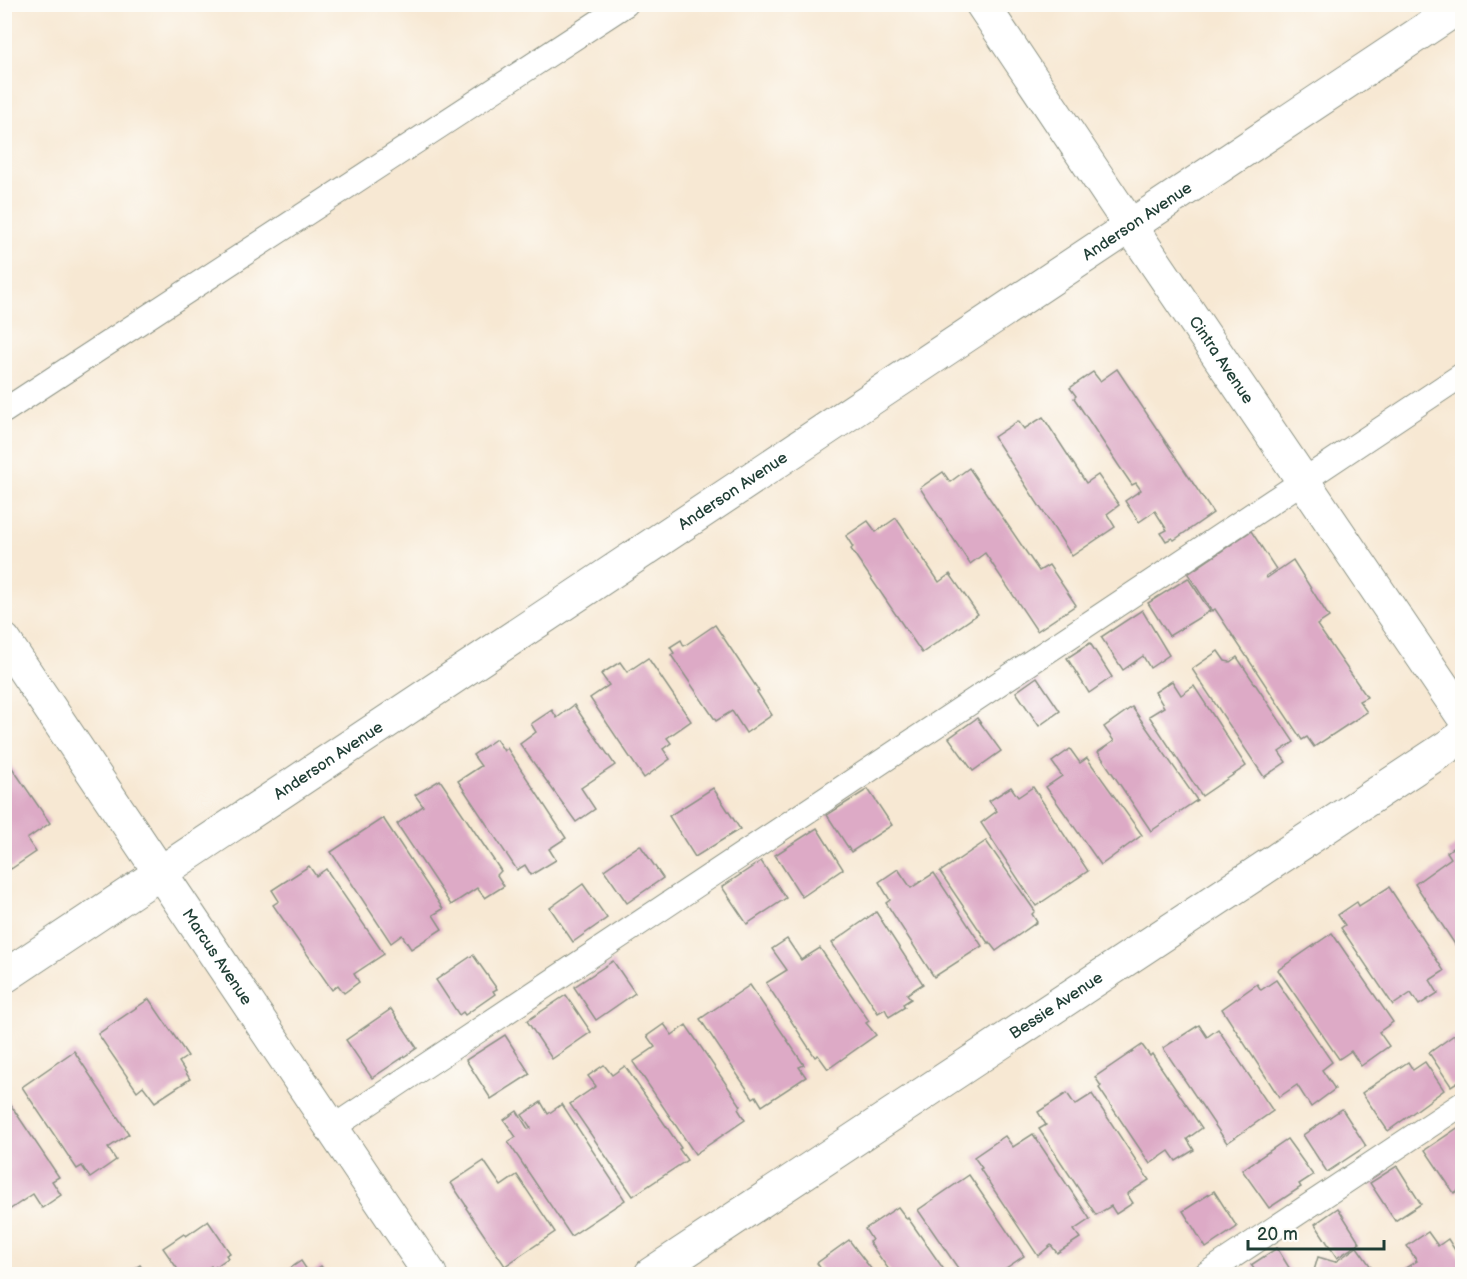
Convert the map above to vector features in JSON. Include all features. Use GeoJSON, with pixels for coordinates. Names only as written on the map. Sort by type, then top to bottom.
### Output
{"type":"FeatureCollection","features":[{"type":"Feature","properties":{"kind":"street","name":"Cintra Avenue"},"geometry":{"type":"LineString","coordinates":[[982,4],[1462,715]]}},
{"type":"Feature","properties":{"kind":"street","name":"Anderson Avenue"},"geometry":{"type":"LineString","coordinates":[[4,977],[1462,5]]}},
{"type":"Feature","properties":{"kind":"street","name":"Marcus Avenue"},"geometry":{"type":"LineString","coordinates":[[4,639],[430,1275]]}},
{"type":"Feature","properties":{"kind":"street","name":"Bessie Avenue"},"geometry":{"type":"LineString","coordinates":[[651,1275],[1462,737]]}},
{"type":"Feature","properties":{"kind":"lane"},"geometry":{"type":"LineString","coordinates":[[4,411],[626,4]]}},
{"type":"Feature","properties":{"kind":"lane"},"geometry":{"type":"LineString","coordinates":[[332,1128],[1462,375]]}},
{"type":"Feature","properties":{"kind":"lane"},"geometry":{"type":"LineString","coordinates":[[1206,1275],[1462,1104]]}},
{"type":"Feature","properties":{"kind":"building"},"geometry":{"type":"Polygon","coordinates":[[[1117,369],[1213,513],[1174,540],[1172,538],[1166,541],[1161,533],[1167,530],[1155,511],[1139,522],[1125,501],[1141,490],[1136,483],[1132,485],[1074,398],[1076,396],[1070,388],[1093,372],[1100,381],[1117,369]]]}},
{"type":"Feature","properties":{"kind":"building"},"geometry":{"type":"Polygon","coordinates":[[[1043,417],[1086,483],[1098,475],[1119,505],[1107,514],[1115,527],[1072,556],[994,437],[1018,421],[1024,429],[1043,417]]]}},
{"type":"Feature","properties":{"kind":"building"},"geometry":{"type":"Polygon","coordinates":[[[969,468],[1039,571],[1049,565],[1076,605],[1037,631],[985,553],[970,564],[920,488],[943,472],[950,482],[969,468]]]}},
{"type":"Feature","properties":{"kind":"building"},"geometry":{"type":"Polygon","coordinates":[[[896,518],[939,582],[950,574],[978,614],[922,653],[851,549],[853,547],[846,536],[868,521],[876,532],[896,518]]]}},
{"type":"Feature","properties":{"kind":"building"},"geometry":{"type":"Polygon","coordinates":[[[1251,531],[1276,569],[1266,576],[1267,578],[1293,560],[1329,617],[1317,625],[1367,697],[1359,701],[1367,712],[1314,747],[1307,737],[1302,740],[1215,609],[1212,611],[1188,574],[1251,531]]]}},
{"type":"Feature","properties":{"kind":"building"},"geometry":{"type":"Polygon","coordinates":[[[1188,578],[1210,611],[1169,636],[1148,603],[1188,578]]]}},
{"type":"Feature","properties":{"kind":"building"},"geometry":{"type":"Polygon","coordinates":[[[1142,610],[1169,655],[1150,668],[1143,656],[1123,670],[1101,637],[1142,610]]]}},
{"type":"Feature","properties":{"kind":"building"},"geometry":{"type":"Polygon","coordinates":[[[715,625],[759,691],[757,692],[772,715],[746,733],[732,711],[716,721],[671,655],[674,653],[670,647],[681,640],[684,646],[715,625]]]}},
{"type":"Feature","properties":{"kind":"building"},"geometry":{"type":"Polygon","coordinates":[[[1090,643],[1112,677],[1089,693],[1067,658],[1090,643]]]}},
{"type":"Feature","properties":{"kind":"building"},"geometry":{"type":"Polygon","coordinates":[[[1218,651],[1225,661],[1230,662],[1237,657],[1294,742],[1279,752],[1286,762],[1264,777],[1192,669],[1218,651]]]}},
{"type":"Feature","properties":{"kind":"building"},"geometry":{"type":"Polygon","coordinates":[[[648,658],[691,721],[667,738],[671,743],[663,749],[670,759],[644,778],[590,698],[609,685],[601,674],[620,662],[627,672],[648,658]]]}},
{"type":"Feature","properties":{"kind":"building"},"geometry":{"type":"Polygon","coordinates":[[[1037,677],[1060,711],[1039,726],[1016,692],[1037,677]]]}},
{"type":"Feature","properties":{"kind":"building"},"geometry":{"type":"Polygon","coordinates":[[[1172,681],[1181,695],[1194,686],[1246,766],[1202,796],[1149,716],[1164,707],[1155,692],[1172,681]]]}},
{"type":"Feature","properties":{"kind":"building"},"geometry":{"type":"Polygon","coordinates":[[[574,705],[615,765],[581,788],[595,809],[576,822],[520,744],[536,732],[531,724],[552,710],[557,718],[574,705]]]}},
{"type":"Feature","properties":{"kind":"building"},"geometry":{"type":"Polygon","coordinates":[[[1132,707],[1197,800],[1151,831],[1098,752],[1114,741],[1104,727],[1132,707]]]}},
{"type":"Feature","properties":{"kind":"building"},"geometry":{"type":"Polygon","coordinates":[[[977,718],[1001,751],[973,771],[949,738],[977,718]]]}},
{"type":"Feature","properties":{"kind":"building"},"geometry":{"type":"Polygon","coordinates":[[[496,739],[504,751],[507,748],[566,838],[549,849],[556,860],[531,875],[525,865],[517,870],[458,781],[481,766],[473,755],[496,739]]]}},
{"type":"Feature","properties":{"kind":"building"},"geometry":{"type":"Polygon","coordinates":[[[1070,749],[1080,763],[1087,758],[1142,835],[1101,865],[1046,787],[1062,776],[1052,762],[1070,749]]]}},
{"type":"Feature","properties":{"kind":"building"},"geometry":{"type":"Polygon","coordinates":[[[4,756],[50,823],[27,839],[36,852],[11,869],[4,859],[4,756]]]}},
{"type":"Feature","properties":{"kind":"building"},"geometry":{"type":"Polygon","coordinates":[[[440,780],[501,871],[497,875],[504,886],[485,898],[477,888],[451,905],[397,824],[423,806],[415,795],[440,780]]]}},
{"type":"Feature","properties":{"kind":"building"},"geometry":{"type":"Polygon","coordinates":[[[1011,787],[1018,797],[1033,787],[1088,871],[1036,906],[981,823],[997,811],[989,801],[1011,787]]]}},
{"type":"Feature","properties":{"kind":"building"},"geometry":{"type":"Polygon","coordinates":[[[713,788],[740,829],[695,857],[669,816],[713,788]]]}},
{"type":"Feature","properties":{"kind":"building"},"geometry":{"type":"Polygon","coordinates":[[[868,789],[892,825],[851,852],[827,815],[868,789]]]}},
{"type":"Feature","properties":{"kind":"building"},"geometry":{"type":"Polygon","coordinates":[[[383,818],[443,909],[433,915],[442,929],[411,949],[402,935],[391,943],[331,852],[383,818]]]}},
{"type":"Feature","properties":{"kind":"building"},"geometry":{"type":"Polygon","coordinates":[[[817,828],[843,869],[802,897],[775,855],[817,828]]]}},
{"type":"Feature","properties":{"kind":"building"},"geometry":{"type":"Polygon","coordinates":[[[986,841],[1035,911],[1032,914],[1037,922],[996,951],[988,943],[940,872],[986,841]]]}},
{"type":"Feature","properties":{"kind":"building"},"geometry":{"type":"Polygon","coordinates":[[[1462,841],[1462,955],[1415,884],[1451,858],[1447,852],[1462,841]]]}},
{"type":"Feature","properties":{"kind":"building"},"geometry":{"type":"Polygon","coordinates":[[[640,845],[663,878],[627,903],[604,870],[640,845]]]}},
{"type":"Feature","properties":{"kind":"building"},"geometry":{"type":"Polygon","coordinates":[[[761,861],[786,898],[747,924],[722,887],[761,861]]]}},
{"type":"Feature","properties":{"kind":"building"},"geometry":{"type":"Polygon","coordinates":[[[309,866],[316,876],[326,869],[384,954],[354,974],[359,982],[344,993],[338,985],[332,990],[273,905],[279,901],[272,890],[309,866]]]}},
{"type":"Feature","properties":{"kind":"building"},"geometry":{"type":"Polygon","coordinates":[[[898,869],[911,888],[934,873],[982,946],[934,977],[886,903],[890,900],[879,882],[898,869]]]}},
{"type":"Feature","properties":{"kind":"building"},"geometry":{"type":"Polygon","coordinates":[[[583,884],[607,918],[573,942],[550,908],[583,884]]]}},
{"type":"Feature","properties":{"kind":"building"},"geometry":{"type":"Polygon","coordinates":[[[1389,887],[1444,971],[1430,980],[1438,993],[1419,1005],[1411,993],[1393,1005],[1341,928],[1345,925],[1338,915],[1357,902],[1359,906],[1389,887]]]}},
{"type":"Feature","properties":{"kind":"building"},"geometry":{"type":"Polygon","coordinates":[[[876,912],[923,984],[907,994],[911,999],[903,1004],[905,1007],[889,1017],[885,1009],[878,1013],[832,943],[876,912]]]}},
{"type":"Feature","properties":{"kind":"building"},"geometry":{"type":"Polygon","coordinates":[[[1332,933],[1393,1022],[1379,1032],[1389,1046],[1361,1066],[1351,1051],[1339,1059],[1278,970],[1332,933]]]}},
{"type":"Feature","properties":{"kind":"building"},"geometry":{"type":"Polygon","coordinates":[[[787,939],[801,960],[820,948],[869,1021],[866,1023],[876,1035],[828,1069],[818,1055],[815,1057],[766,983],[787,970],[772,949],[787,939]]]}},
{"type":"Feature","properties":{"kind":"building"},"geometry":{"type":"Polygon","coordinates":[[[473,955],[497,989],[493,991],[495,994],[465,1015],[463,1012],[459,1015],[436,980],[473,955]]]}},
{"type":"Feature","properties":{"kind":"building"},"geometry":{"type":"Polygon","coordinates":[[[613,961],[635,993],[596,1020],[574,987],[613,961]]]}},
{"type":"Feature","properties":{"kind":"building"},"geometry":{"type":"Polygon","coordinates":[[[1276,980],[1332,1062],[1322,1070],[1335,1089],[1311,1107],[1297,1085],[1279,1097],[1222,1009],[1257,984],[1261,990],[1276,980]]]}},
{"type":"Feature","properties":{"kind":"building"},"geometry":{"type":"Polygon","coordinates":[[[750,985],[804,1065],[799,1067],[806,1077],[762,1106],[756,1096],[753,1098],[700,1019],[750,985]]]}},
{"type":"Feature","properties":{"kind":"building"},"geometry":{"type":"Polygon","coordinates":[[[566,995],[591,1032],[552,1059],[527,1021],[566,995]]]}},
{"type":"Feature","properties":{"kind":"building"},"geometry":{"type":"Polygon","coordinates":[[[149,999],[188,1056],[179,1062],[190,1079],[155,1102],[143,1086],[137,1091],[98,1034],[149,999]]]}},
{"type":"Feature","properties":{"kind":"building"},"geometry":{"type":"Polygon","coordinates":[[[391,1009],[417,1048],[372,1078],[346,1040],[391,1009]]]}},
{"type":"Feature","properties":{"kind":"building"},"geometry":{"type":"Polygon","coordinates":[[[664,1024],[672,1035],[686,1025],[741,1106],[738,1109],[745,1120],[695,1154],[633,1062],[655,1047],[647,1036],[664,1024]]]}},
{"type":"Feature","properties":{"kind":"building"},"geometry":{"type":"Polygon","coordinates":[[[1199,1025],[1207,1037],[1218,1029],[1273,1111],[1227,1143],[1163,1048],[1199,1025]]]}},
{"type":"Feature","properties":{"kind":"building"},"geometry":{"type":"Polygon","coordinates":[[[505,1035],[530,1074],[491,1099],[466,1060],[505,1035]]]}},
{"type":"Feature","properties":{"kind":"building"},"geometry":{"type":"Polygon","coordinates":[[[1454,1035],[1462,1048],[1462,1079],[1451,1086],[1429,1053],[1454,1035]]]}},
{"type":"Feature","properties":{"kind":"building"},"geometry":{"type":"Polygon","coordinates":[[[1142,1045],[1150,1056],[1152,1054],[1202,1128],[1187,1139],[1194,1150],[1176,1161],[1169,1151],[1150,1164],[1099,1088],[1101,1086],[1095,1077],[1142,1045]]]}},
{"type":"Feature","properties":{"kind":"building"},"geometry":{"type":"Polygon","coordinates":[[[74,1051],[129,1134],[108,1148],[116,1160],[90,1178],[82,1166],[77,1169],[22,1087],[74,1051]]]}},
{"type":"Feature","properties":{"kind":"building"},"geometry":{"type":"Polygon","coordinates":[[[1408,1062],[1413,1070],[1425,1062],[1444,1090],[1388,1131],[1362,1093],[1408,1062]]]}},
{"type":"Feature","properties":{"kind":"building"},"geometry":{"type":"Polygon","coordinates":[[[604,1065],[612,1075],[625,1066],[687,1160],[633,1196],[570,1104],[596,1086],[588,1076],[604,1065]]]}},
{"type":"Feature","properties":{"kind":"building"},"geometry":{"type":"Polygon","coordinates":[[[1067,1093],[1075,1105],[1092,1094],[1149,1180],[1127,1194],[1133,1203],[1116,1214],[1111,1206],[1096,1215],[1039,1129],[1046,1125],[1038,1112],[1067,1093]]]}},
{"type":"Feature","properties":{"kind":"building"},"geometry":{"type":"Polygon","coordinates":[[[6,1098],[59,1177],[52,1181],[61,1195],[42,1208],[33,1194],[9,1210],[4,1203],[6,1098]]]}},
{"type":"Feature","properties":{"kind":"building"},"geometry":{"type":"Polygon","coordinates":[[[541,1102],[548,1114],[562,1104],[625,1200],[571,1236],[508,1142],[516,1137],[504,1120],[517,1111],[528,1129],[531,1128],[522,1115],[541,1102]]]}},
{"type":"Feature","properties":{"kind":"building"},"geometry":{"type":"Polygon","coordinates":[[[1342,1109],[1366,1146],[1327,1172],[1303,1135],[1342,1109]]]}},
{"type":"Feature","properties":{"kind":"building"},"geometry":{"type":"Polygon","coordinates":[[[1462,1125],[1462,1188],[1454,1193],[1425,1150],[1462,1125]]]}},
{"type":"Feature","properties":{"kind":"building"},"geometry":{"type":"Polygon","coordinates":[[[1033,1134],[1090,1219],[1074,1230],[1080,1238],[1057,1253],[1051,1245],[1038,1256],[974,1157],[1005,1136],[1013,1147],[1033,1134]]]}},
{"type":"Feature","properties":{"kind":"building"},"geometry":{"type":"Polygon","coordinates":[[[1287,1139],[1313,1175],[1299,1184],[1301,1187],[1269,1208],[1242,1170],[1287,1139]]]}},
{"type":"Feature","properties":{"kind":"building"},"geometry":{"type":"Polygon","coordinates":[[[484,1161],[501,1186],[517,1175],[555,1232],[505,1266],[451,1183],[484,1161]]]}},
{"type":"Feature","properties":{"kind":"building"},"geometry":{"type":"Polygon","coordinates":[[[1397,1166],[1421,1204],[1395,1221],[1370,1183],[1397,1166]]]}},
{"type":"Feature","properties":{"kind":"building"},"geometry":{"type":"Polygon","coordinates":[[[969,1175],[1024,1256],[1000,1272],[1002,1274],[962,1274],[918,1210],[969,1175]]]}},
{"type":"Feature","properties":{"kind":"building"},"geometry":{"type":"Polygon","coordinates":[[[1214,1191],[1237,1227],[1206,1248],[1183,1211],[1214,1191]]]}},
{"type":"Feature","properties":{"kind":"building"},"geometry":{"type":"Polygon","coordinates":[[[898,1207],[947,1274],[892,1274],[869,1242],[872,1240],[865,1229],[898,1207]]]}},
{"type":"Feature","properties":{"kind":"building"},"geometry":{"type":"Polygon","coordinates":[[[1338,1208],[1360,1243],[1337,1258],[1315,1224],[1338,1208]]]}},
{"type":"Feature","properties":{"kind":"building"},"geometry":{"type":"Polygon","coordinates":[[[208,1221],[230,1253],[226,1255],[228,1258],[212,1269],[211,1266],[197,1274],[181,1274],[163,1248],[208,1221]]]}},
{"type":"Feature","properties":{"kind":"building"},"geometry":{"type":"Polygon","coordinates":[[[1428,1232],[1438,1246],[1448,1239],[1462,1261],[1462,1274],[1401,1274],[1399,1272],[1417,1261],[1407,1246],[1428,1232]]]}},
{"type":"Feature","properties":{"kind":"building"},"geometry":{"type":"Polygon","coordinates":[[[849,1240],[875,1274],[819,1274],[823,1272],[817,1263],[849,1240]]]}},
{"type":"Feature","properties":{"kind":"building"},"geometry":{"type":"Polygon","coordinates":[[[1357,1247],[1376,1274],[1313,1274],[1318,1257],[1335,1262],[1357,1247]]]}},
{"type":"Feature","properties":{"kind":"building"},"geometry":{"type":"Polygon","coordinates":[[[1277,1248],[1293,1274],[1258,1274],[1251,1265],[1277,1248]]]}},
{"type":"Feature","properties":{"kind":"building"},"geometry":{"type":"Polygon","coordinates":[[[301,1261],[307,1270],[314,1271],[321,1266],[327,1274],[282,1274],[301,1261]]]}},
{"type":"Feature","properties":{"kind":"building"},"geometry":{"type":"Polygon","coordinates":[[[140,1265],[146,1274],[126,1274],[140,1265]]]}}]}
